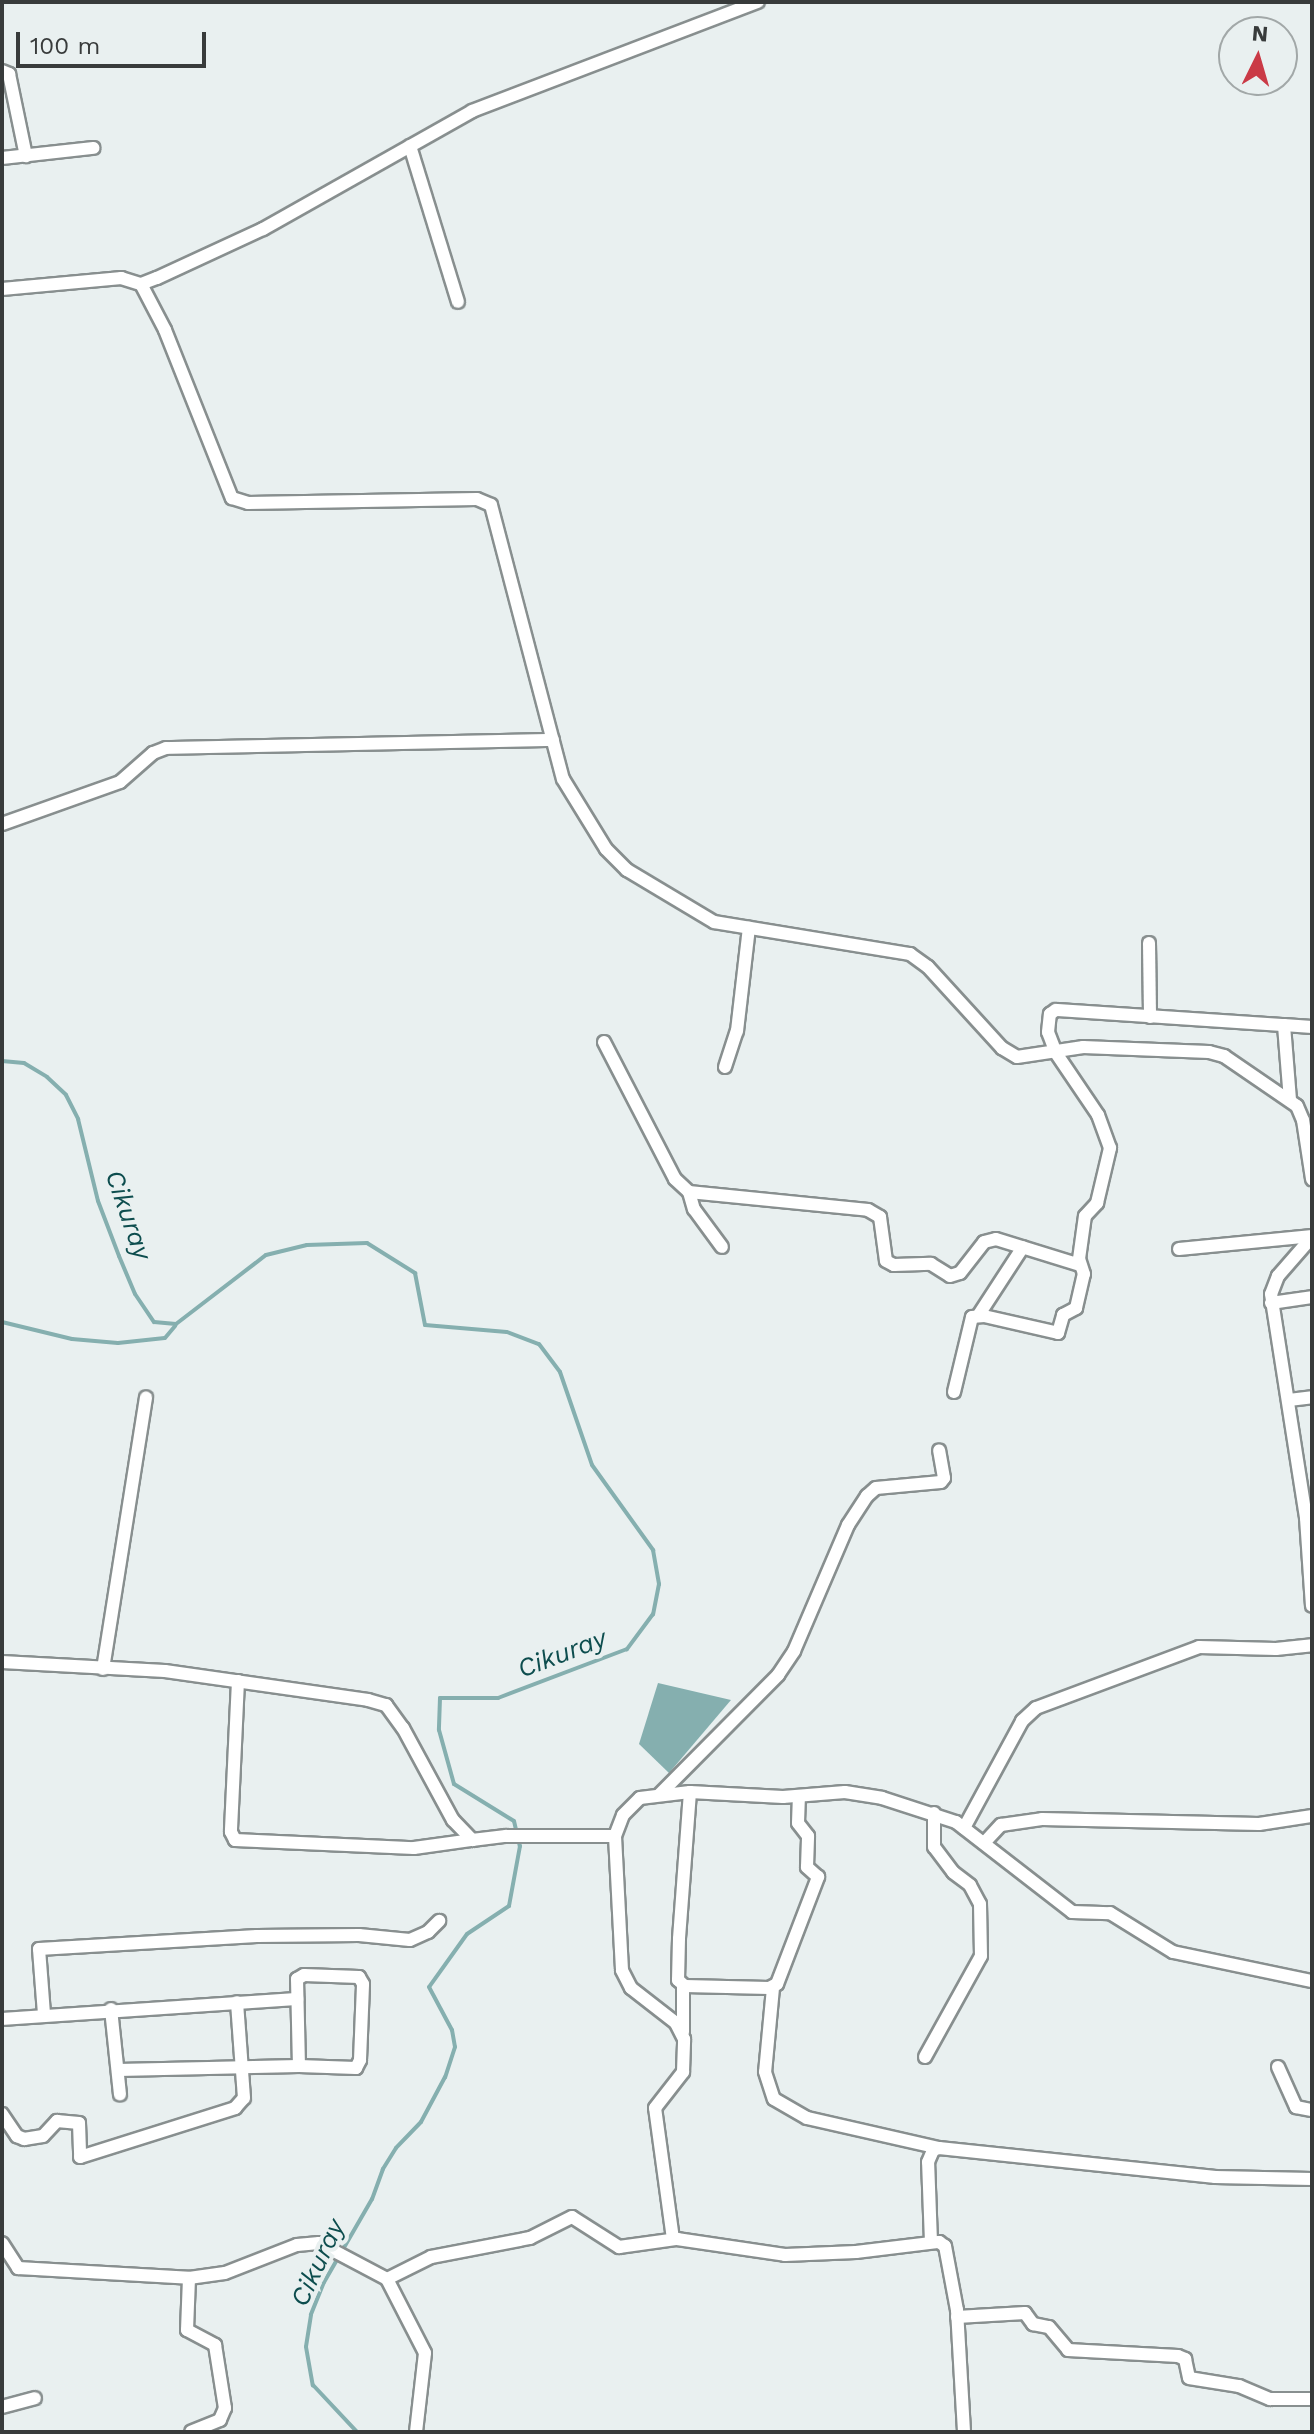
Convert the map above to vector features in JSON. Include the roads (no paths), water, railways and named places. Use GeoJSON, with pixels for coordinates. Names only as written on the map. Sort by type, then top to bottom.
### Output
{"type":"FeatureCollection","features":[{"type":"Feature","properties":{"kind":"street"},"geometry":{"type":"LineString","coordinates":[[2,289],[121,278],[141,284],[263,229],[509,94],[758,2]]}},
{"type":"Feature","properties":{"kind":"street"},"geometry":{"type":"LineString","coordinates":[[2,71],[9,74],[26,156]]}},
{"type":"Feature","properties":{"kind":"street"},"geometry":{"type":"LineString","coordinates":[[410,146],[458,302]]}},
{"type":"Feature","properties":{"kind":"street"},"geometry":{"type":"LineString","coordinates":[[2,158],[93,148]]}},
{"type":"Feature","properties":{"kind":"street"},"geometry":{"type":"LineString","coordinates":[[141,284],[165,330],[232,498],[248,503],[477,499],[491,505],[553,740],[572,796],[620,864],[705,919],[910,954],[928,967],[1008,1053],[1026,1057],[1083,1047],[1216,1053],[1306,1112],[1312,1179]]}},
{"type":"Feature","properties":{"kind":"street"},"geometry":{"type":"LineString","coordinates":[[2,824],[127,779],[153,753],[166,748],[553,740]]}},
{"type":"Feature","properties":{"kind":"street"},"geometry":{"type":"LineString","coordinates":[[725,1067],[737,1031],[749,928]]}},
{"type":"Feature","properties":{"kind":"street"},"geometry":{"type":"LineString","coordinates":[[1149,943],[1150,1017]]}},
{"type":"Feature","properties":{"kind":"street"},"geometry":{"type":"LineString","coordinates":[[954,1392],[972,1317],[1058,1333],[1063,1315],[1075,1309],[1084,1274],[1080,1265],[1085,1216],[1097,1203],[1110,1148],[1101,1120],[1056,1053],[1048,1032],[1050,1014],[1056,1010],[1312,1027]]}},
{"type":"Feature","properties":{"kind":"street"},"geometry":{"type":"LineString","coordinates":[[1284,1025],[1290,1100]]}},
{"type":"Feature","properties":{"kind":"street"},"geometry":{"type":"LineString","coordinates":[[604,1042],[675,1179],[689,1192],[694,1209],[722,1247]]}},
{"type":"Feature","properties":{"kind":"street"},"geometry":{"type":"LineString","coordinates":[[689,1192],[868,1210],[880,1217],[886,1261],[894,1265],[931,1264],[950,1276],[960,1273],[984,1242],[996,1239],[1080,1265]]}},
{"type":"Feature","properties":{"kind":"street"},"geometry":{"type":"LineString","coordinates":[[1179,1249],[1312,1237]]}},
{"type":"Feature","properties":{"kind":"street"},"geometry":{"type":"LineString","coordinates":[[1312,1237],[1278,1276],[1271,1303],[1297,1449],[1312,1606]]}},
{"type":"Feature","properties":{"kind":"street"},"geometry":{"type":"LineString","coordinates":[[978,1316],[1023,1247]]}},
{"type":"Feature","properties":{"kind":"street"},"geometry":{"type":"LineString","coordinates":[[1271,1303],[1312,1297]]}},
{"type":"Feature","properties":{"kind":"street"},"geometry":{"type":"LineString","coordinates":[[103,1669],[146,1397]]}},
{"type":"Feature","properties":{"kind":"street"},"geometry":{"type":"LineString","coordinates":[[1289,1400],[1312,1397]]}},
{"type":"Feature","properties":{"kind":"street"},"geometry":{"type":"LineString","coordinates":[[1297,1449],[1312,1447]]}},
{"type":"Feature","properties":{"kind":"street"},"geometry":{"type":"LineString","coordinates":[[660,1794],[778,1675],[794,1651],[848,1525],[867,1496],[879,1488],[941,1482],[944,1478],[939,1450]]}},
{"type":"Feature","properties":{"kind":"street"},"geometry":{"type":"LineString","coordinates":[[964,1828],[1022,1721],[1036,1708],[1199,1647],[1276,1649],[1312,1645]]}},
{"type":"Feature","properties":{"kind":"street"},"geometry":{"type":"LineString","coordinates":[[2,1662],[165,1671],[386,1705],[403,1728],[453,1820],[472,1840]]}},
{"type":"Feature","properties":{"kind":"street"},"geometry":{"type":"LineString","coordinates":[[238,1681],[231,1832],[235,1840],[414,1848],[506,1836],[615,1836]]}},
{"type":"Feature","properties":{"kind":"street"},"geometry":{"type":"LineString","coordinates":[[690,1792],[678,1980],[683,1985],[773,1988]]}},
{"type":"Feature","properties":{"kind":"street"},"geometry":{"type":"LineString","coordinates":[[683,2032],[631,1988],[624,1977],[615,1836],[623,1815],[634,1801],[660,1794],[690,1792],[799,1796],[845,1792],[934,1813],[964,1828],[1072,1912],[1110,1913],[1179,1954],[1312,1981]]}},
{"type":"Feature","properties":{"kind":"street"},"geometry":{"type":"LineString","coordinates":[[799,1796],[798,1825],[808,1836],[807,1867],[818,1875],[818,1880],[773,1988],[765,2072],[774,2099],[807,2118],[939,2148],[1215,2177],[1312,2179]]}},
{"type":"Feature","properties":{"kind":"street"},"geometry":{"type":"LineString","coordinates":[[925,2057],[981,1956],[980,1904],[970,1885],[953,1872],[934,1847],[934,1813]]}},
{"type":"Feature","properties":{"kind":"street"},"geometry":{"type":"LineString","coordinates":[[984,1843],[1001,1825],[1042,1819],[1259,1824],[1312,1816]]}},
{"type":"Feature","properties":{"kind":"street"},"geometry":{"type":"LineString","coordinates":[[44,2014],[39,1949],[257,1936],[359,1935],[410,1940],[428,1932],[439,1921]]}},
{"type":"Feature","properties":{"kind":"street"},"geometry":{"type":"LineString","coordinates":[[118,2070],[299,2066],[351,2069],[359,2065],[363,1984],[354,1975],[304,1975],[296,1982],[299,2066]]}},
{"type":"Feature","properties":{"kind":"street"},"geometry":{"type":"LineString","coordinates":[[673,2239],[655,2108],[683,2072],[683,1985]]}},
{"type":"Feature","properties":{"kind":"street"},"geometry":{"type":"LineString","coordinates":[[2,2019],[111,2009],[297,1999]]}},
{"type":"Feature","properties":{"kind":"street"},"geometry":{"type":"LineString","coordinates":[[2,2114],[17,2136],[24,2139],[43,2136],[57,2121],[79,2123],[80,2157],[235,2108],[244,2098],[237,2002]]}},
{"type":"Feature","properties":{"kind":"street"},"geometry":{"type":"LineString","coordinates":[[111,2009],[120,2095]]}},
{"type":"Feature","properties":{"kind":"street"},"geometry":{"type":"LineString","coordinates":[[1278,2067],[1296,2107],[1312,2110]]}},
{"type":"Feature","properties":{"kind":"street"},"geometry":{"type":"LineString","coordinates":[[931,2242],[928,2162],[933,2150],[939,2148]]}},
{"type":"Feature","properties":{"kind":"street"},"geometry":{"type":"LineString","coordinates":[[387,2279],[431,2257],[530,2238],[572,2217],[619,2247],[673,2239],[785,2255],[856,2252],[931,2242],[945,2246],[957,2317],[964,2432]]}},
{"type":"Feature","properties":{"kind":"street"},"geometry":{"type":"LineString","coordinates":[[2,2243],[18,2268],[189,2278],[243,2267],[307,2243],[331,2248],[387,2279],[425,2353],[416,2432]]}},
{"type":"Feature","properties":{"kind":"street"},"geometry":{"type":"LineString","coordinates":[[189,2278],[187,2330],[215,2345],[225,2408],[220,2420],[191,2432]]}},
{"type":"Feature","properties":{"kind":"street"},"geometry":{"type":"LineString","coordinates":[[957,2317],[1025,2313],[1033,2324],[1049,2327],[1068,2350],[1178,2356],[1185,2359],[1189,2378],[1239,2386],[1270,2399],[1312,2399]]}},
{"type":"Feature","properties":{"kind":"street"},"geometry":{"type":"LineString","coordinates":[[2,2407],[35,2398]]}},
{"type":"Feature","properties":{"kind":"water"},"geometry":{"type":"Polygon","coordinates":[[[658,1683],[731,1700],[669,1773],[639,1744],[658,1683]]]}},
{"type":"Feature","properties":{"kind":"waterway","name":"Cikuray"},"geometry":{"type":"LineString","coordinates":[[2,1061],[24,1063],[47,1077],[66,1095],[78,1119],[98,1201],[119,1256],[135,1294],[154,1322],[176,1324],[266,1255],[307,1245],[367,1243],[415,1273],[425,1325],[507,1332],[539,1344],[560,1372],[592,1465],[653,1550],[659,1584],[653,1614],[627,1649],[498,1698],[440,1698],[439,1730],[454,1784],[514,1821],[520,1846],[509,1906],[467,1934],[429,1987],[452,2030],[455,2047],[445,2077],[421,2122],[396,2148],[383,2169],[372,2199],[324,2282],[311,2315],[306,2347],[313,2385],[357,2432]]}},
{"type":"Feature","properties":{"kind":"waterway"},"geometry":{"type":"LineString","coordinates":[[2,1322],[72,1339],[118,1343],[165,1338],[175,1326]]}}]}
